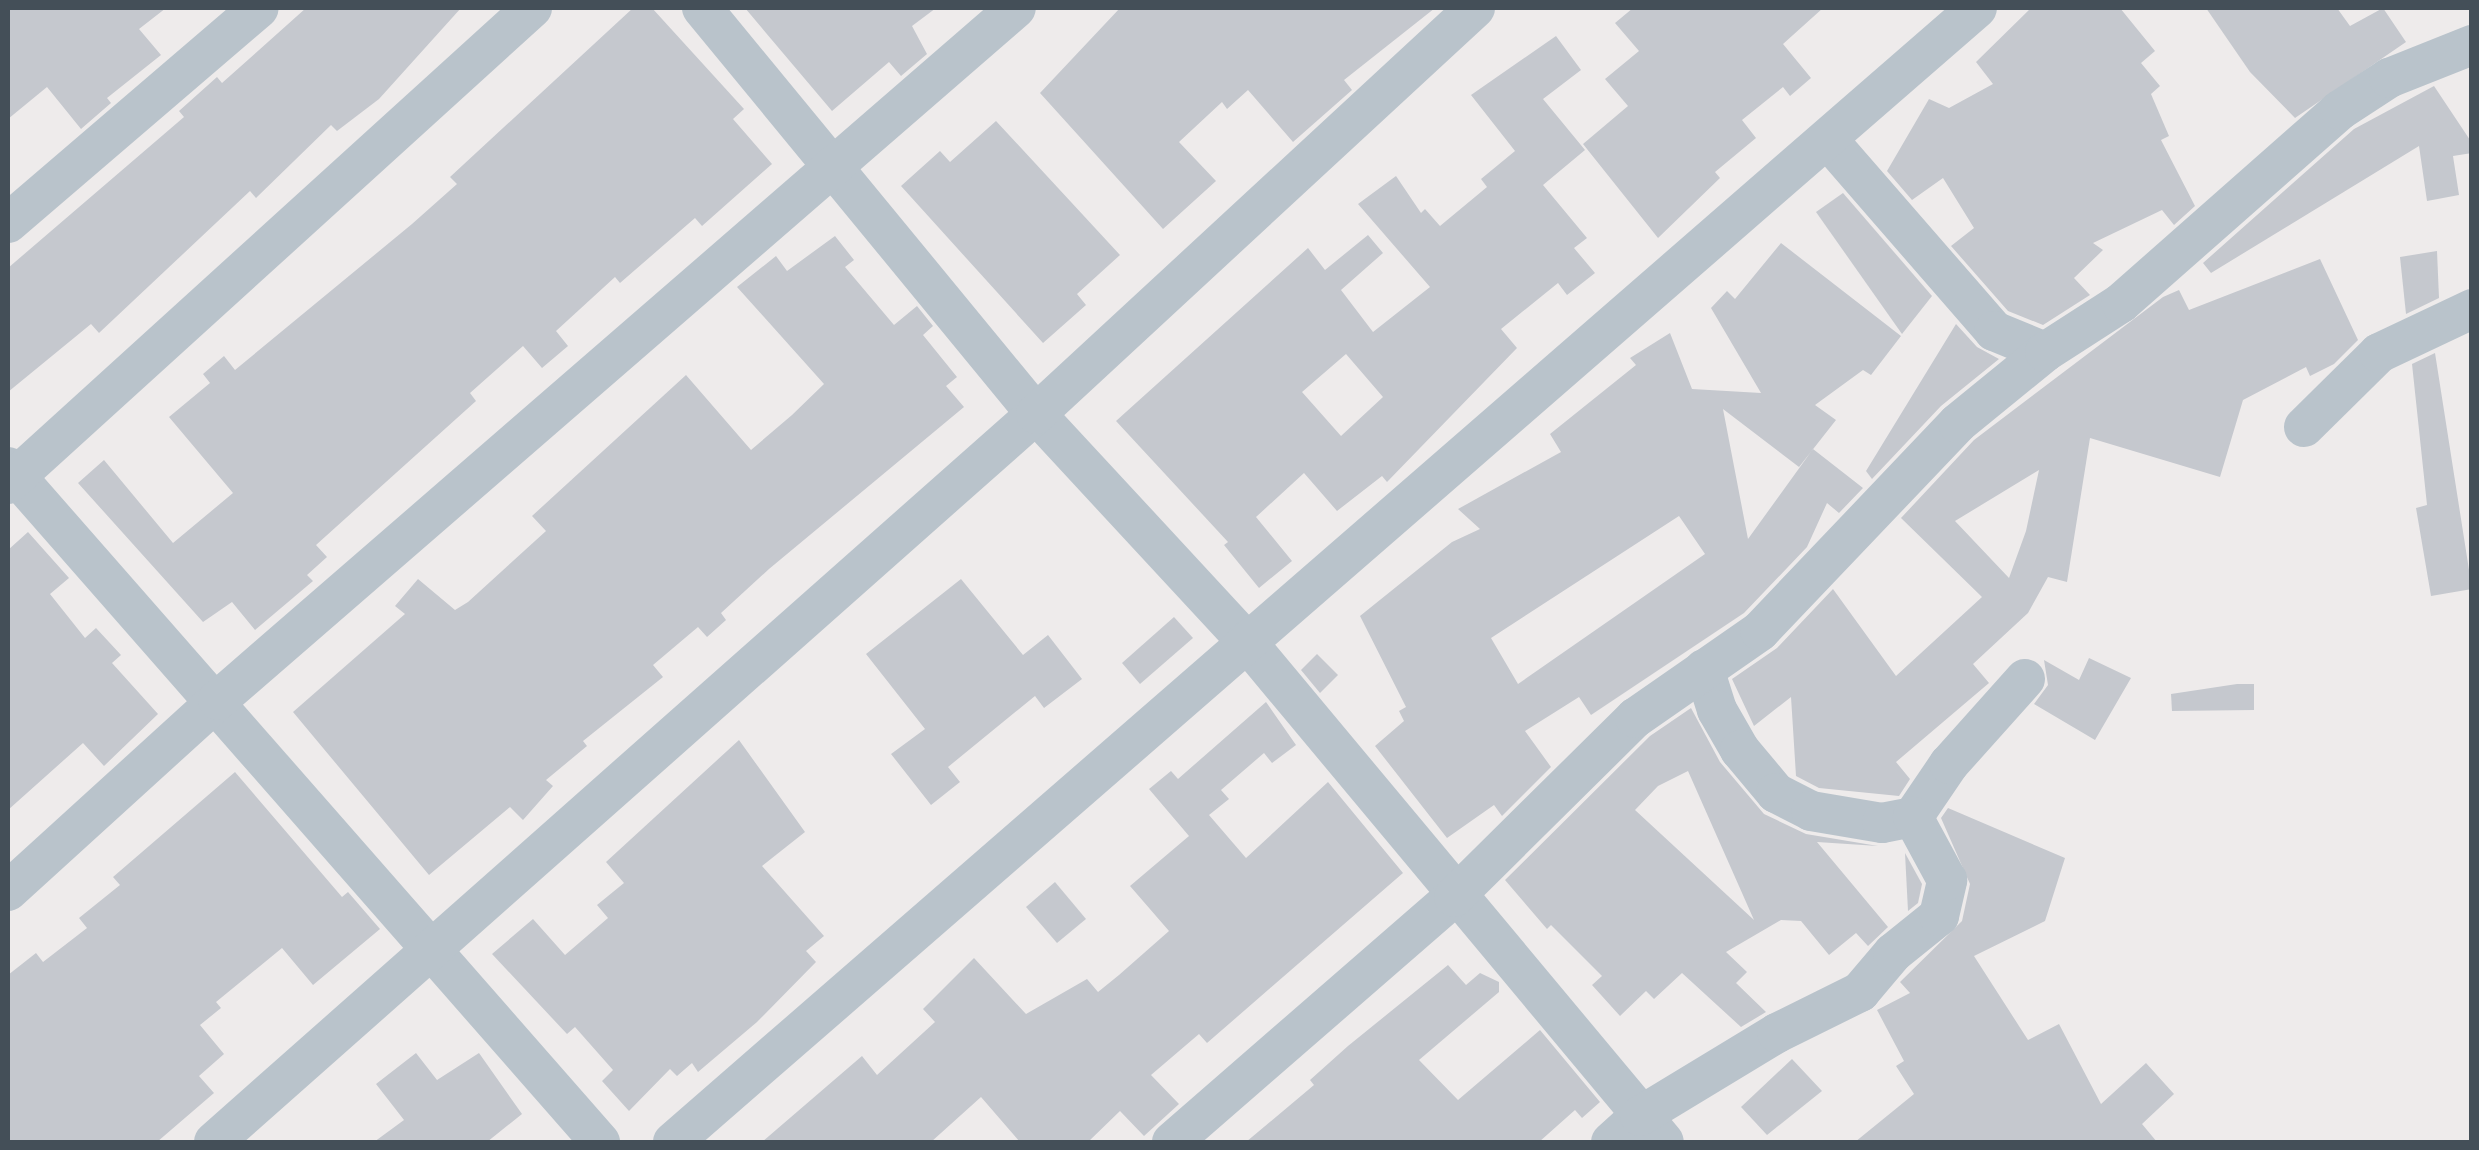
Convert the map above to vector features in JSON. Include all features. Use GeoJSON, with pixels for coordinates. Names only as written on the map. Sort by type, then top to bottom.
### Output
{"type":"FeatureCollection","features":[{"type":"Feature","properties":{"kind":"street"},"geometry":{"type":"LineString","coordinates":[[8,223],[259,8]]}},
{"type":"Feature","properties":{"kind":"street"},"geometry":{"type":"LineString","coordinates":[[532,8],[10,476],[218,700],[600,1142]]}},
{"type":"Feature","properties":{"kind":"street"},"geometry":{"type":"LineString","coordinates":[[702,8],[1036,414],[1246,641],[1454,897],[1638,1134],[1823,1006],[1860,992],[1893,953],[1939,916],[1947,880],[1913,817]]}},
{"type":"Feature","properties":{"kind":"street"},"geometry":{"type":"LineString","coordinates":[[8,891],[218,700],[1016,8]]}},
{"type":"Feature","properties":{"kind":"street"},"geometry":{"type":"LineString","coordinates":[[214,1142],[1036,414],[1475,8]]}},
{"type":"Feature","properties":{"kind":"street"},"geometry":{"type":"LineString","coordinates":[[673,1142],[1246,641],[1829,141],[1977,8]]}},
{"type":"Feature","properties":{"kind":"street"},"geometry":{"type":"LineString","coordinates":[[1172,1142],[1454,897],[1635,718],[1760,631],[1958,424],[2045,352],[2121,304],[2340,110],[2389,78],[2472,45]]}},
{"type":"Feature","properties":{"kind":"street"},"geometry":{"type":"LineString","coordinates":[[1829,141],[1994,331],[2045,352]]}},
{"type":"Feature","properties":{"kind":"street"},"geometry":{"type":"LineString","coordinates":[[2304,427],[2378,353],[2472,308]]}},
{"type":"Feature","properties":{"kind":"street"},"geometry":{"type":"LineString","coordinates":[[1704,669],[1717,710],[1776,793],[1810,811],[1882,824],[1913,817],[1949,764],[2025,679]]}},
{"type":"Feature","properties":{"kind":"building"},"geometry":{"type":"Polygon","coordinates":[[[8,8],[166,8],[139,29],[161,55],[107,98],[111,103],[81,129],[47,87],[8,119],[8,8]]]}},
{"type":"Feature","properties":{"kind":"building"},"geometry":{"type":"Polygon","coordinates":[[[306,8],[461,8],[379,99],[337,131],[331,125],[256,198],[250,191],[99,333],[91,324],[8,392],[8,268],[184,117],[179,111],[217,77],[222,83],[306,8]]]}},
{"type":"Feature","properties":{"kind":"building"},"geometry":{"type":"Polygon","coordinates":[[[633,8],[652,8],[744,109],[733,119],[772,164],[702,226],[695,218],[620,283],[615,277],[556,331],[568,346],[542,368],[523,346],[470,393],[476,401],[316,545],[327,557],[307,575],[313,581],[255,630],[232,602],[203,622],[78,483],[104,460],[173,543],[233,493],[169,417],[210,383],[203,374],[224,356],[235,370],[412,224],[457,184],[450,177],[633,8]]]}},
{"type":"Feature","properties":{"kind":"building"},"geometry":{"type":"Polygon","coordinates":[[[745,8],[936,8],[912,26],[927,54],[901,76],[889,62],[832,111],[745,8]]]}},
{"type":"Feature","properties":{"kind":"building"},"geometry":{"type":"Polygon","coordinates":[[[1120,8],[1435,8],[1344,80],[1352,90],[1293,142],[1248,90],[1227,109],[1222,102],[1179,142],[1216,181],[1163,229],[1040,93],[1120,8]]]}},
{"type":"Feature","properties":{"kind":"building"},"geometry":{"type":"Polygon","coordinates":[[[1633,8],[1823,8],[1783,44],[1811,78],[1790,96],[1783,87],[1742,120],[1756,138],[1715,172],[1720,178],[1658,238],[1583,144],[1628,106],[1605,79],[1639,51],[1615,23],[1633,8]]]}},
{"type":"Feature","properties":{"kind":"building"},"geometry":{"type":"Polygon","coordinates":[[[2031,8],[2120,8],[2155,51],[2141,63],[2160,86],[2151,94],[2169,136],[2161,140],[2195,206],[2174,225],[2162,210],[2093,243],[2103,250],[2074,278],[2090,295],[2043,325],[2008,311],[1951,246],[1974,228],[1943,178],[1912,200],[1887,171],[1929,99],[1949,108],[1993,84],[1976,62],[2031,8]]]}},
{"type":"Feature","properties":{"kind":"building"},"geometry":{"type":"Polygon","coordinates":[[[2206,8],[2337,8],[2350,26],[2383,8],[2406,42],[2295,118],[2250,72],[2206,8]]]}},
{"type":"Feature","properties":{"kind":"building"},"geometry":{"type":"Polygon","coordinates":[[[1556,36],[1581,70],[1543,99],[1585,150],[1543,185],[1587,238],[1574,248],[1595,273],[1567,295],[1558,283],[1501,329],[1517,348],[1387,482],[1382,476],[1337,511],[1304,473],[1256,517],[1292,561],[1259,588],[1224,545],[1228,542],[1116,421],[1308,248],[1325,270],[1368,235],[1383,253],[1341,290],[1373,332],[1430,287],[1358,204],[1396,176],[1421,213],[1425,209],[1440,226],[1487,187],[1481,179],[1515,151],[1471,95],[1556,36]],[[1346,354],[1302,392],[1341,436],[1383,397],[1346,354]]]}},
{"type":"Feature","properties":{"kind":"building"},"geometry":{"type":"Polygon","coordinates":[[[2434,86],[2472,143],[2472,153],[2453,156],[2459,195],[2427,201],[2419,146],[2211,273],[2203,263],[2354,129],[2434,86]]]}},
{"type":"Feature","properties":{"kind":"building"},"geometry":{"type":"Polygon","coordinates":[[[996,121],[1120,255],[1077,294],[1086,305],[1043,343],[901,186],[940,151],[950,162],[996,121]]]}},
{"type":"Feature","properties":{"kind":"building"},"geometry":{"type":"Polygon","coordinates":[[[1843,193],[1932,296],[1902,334],[1816,212],[1843,193]]]}},
{"type":"Feature","properties":{"kind":"building"},"geometry":{"type":"Polygon","coordinates":[[[835,236],[854,260],[845,267],[894,325],[917,306],[933,326],[923,335],[957,377],[946,386],[964,407],[769,569],[721,613],[726,620],[707,637],[698,627],[653,665],[663,677],[583,741],[587,746],[546,780],[553,786],[523,820],[510,807],[429,875],[293,712],[405,614],[395,606],[418,579],[455,610],[468,602],[546,531],[532,516],[686,375],[751,450],[792,415],[824,384],[737,287],[776,256],[787,271],[835,236]]]}},
{"type":"Feature","properties":{"kind":"building"},"geometry":{"type":"Polygon","coordinates":[[[1781,243],[1901,336],[1871,375],[1863,370],[1815,405],[1836,420],[1813,449],[1863,488],[1839,513],[1827,503],[1807,547],[1744,613],[1591,715],[1579,697],[1525,731],[1551,767],[1502,816],[1494,805],[1447,838],[1375,746],[1404,721],[1399,711],[1406,707],[1360,616],[1452,542],[1480,529],[1458,509],[1561,452],[1550,434],[1636,365],[1630,358],[1670,333],[1692,389],[1761,393],[1711,308],[1727,291],[1735,299],[1781,243]],[[1723,409],[1748,539],[1811,452],[1799,467],[1723,409]],[[1679,516],[1491,638],[1518,684],[1705,554],[1679,516]]]}},
{"type":"Feature","properties":{"kind":"building"},"geometry":{"type":"Polygon","coordinates":[[[2437,251],[2439,298],[2406,314],[2400,257],[2437,251]]]}},
{"type":"Feature","properties":{"kind":"building"},"geometry":{"type":"Polygon","coordinates":[[[2320,259],[2358,340],[2334,364],[2310,376],[2306,367],[2243,400],[2220,477],[2090,438],[2067,582],[2048,577],[2028,613],[1973,664],[1989,683],[1896,762],[1910,779],[1899,796],[1819,788],[1796,776],[1791,697],[1754,726],[1732,679],[1777,648],[1833,589],[1896,676],[1982,597],[1901,518],[1974,440],[2163,297],[2179,290],[2189,310],[2320,259]],[[2039,470],[1955,521],[2009,578],[2026,531],[2039,470]]]}},
{"type":"Feature","properties":{"kind":"building"},"geometry":{"type":"Polygon","coordinates":[[[1956,324],[1977,347],[1999,359],[1941,406],[1872,479],[1866,471],[1956,324]]]}},
{"type":"Feature","properties":{"kind":"building"},"geometry":{"type":"Polygon","coordinates":[[[2435,353],[2472,589],[2431,596],[2416,508],[2427,505],[2412,364],[2435,353]]]}},
{"type":"Feature","properties":{"kind":"building"},"geometry":{"type":"Polygon","coordinates":[[[28,532],[69,578],[50,594],[85,638],[96,628],[121,655],[112,663],[158,714],[104,766],[83,743],[8,810],[8,550],[28,532]]]}},
{"type":"Feature","properties":{"kind":"building"},"geometry":{"type":"Polygon","coordinates":[[[961,579],[1023,655],[1048,635],[1082,679],[1044,708],[1035,696],[948,767],[960,782],[931,805],[891,754],[925,729],[866,654],[961,579]]]}},
{"type":"Feature","properties":{"kind":"building"},"geometry":{"type":"Polygon","coordinates":[[[1174,617],[1193,638],[1140,684],[1122,663],[1174,617]]]}},
{"type":"Feature","properties":{"kind":"building"},"geometry":{"type":"Polygon","coordinates":[[[1317,654],[1338,675],[1320,693],[1301,670],[1317,654]]]}},
{"type":"Feature","properties":{"kind":"building"},"geometry":{"type":"Polygon","coordinates":[[[2089,658],[2131,678],[2095,740],[2034,704],[2048,685],[2044,660],[2079,680],[2089,658]]]}},
{"type":"Feature","properties":{"kind":"building"},"geometry":{"type":"Polygon","coordinates":[[[2254,684],[2254,710],[2172,711],[2171,694],[2254,684]]]}},
{"type":"Feature","properties":{"kind":"building"},"geometry":{"type":"Polygon","coordinates":[[[1266,702],[1296,745],[1272,763],[1264,753],[1221,790],[1229,799],[1209,815],[1246,858],[1328,782],[1403,873],[1207,1043],[1199,1034],[1151,1075],[1179,1104],[1144,1136],[1120,1111],[1088,1142],[1020,1142],[981,1097],[931,1142],[762,1142],[862,1056],[877,1075],[935,1022],[923,1009],[974,958],[1026,1014],[1087,979],[1098,992],[1119,975],[1169,931],[1130,886],[1189,836],[1149,789],[1171,771],[1178,779],[1266,702]]]}},
{"type":"Feature","properties":{"kind":"building"},"geometry":{"type":"Polygon","coordinates":[[[1691,708],[1720,762],[1764,814],[1806,834],[1878,846],[1817,842],[1888,927],[1868,946],[1856,933],[1829,955],[1801,921],[1781,920],[1726,952],[1747,972],[1736,983],[1766,1012],[1741,1027],[1682,973],[1654,999],[1646,991],[1620,1016],[1592,985],[1602,976],[1551,925],[1547,929],[1505,880],[1650,736],[1691,708]],[[1688,771],[1658,786],[1635,810],[1754,920],[1688,771]]]}},
{"type":"Feature","properties":{"kind":"building"},"geometry":{"type":"Polygon","coordinates":[[[739,740],[805,832],[762,866],[824,936],[806,951],[816,962],[757,1022],[698,1072],[692,1063],[677,1076],[670,1069],[629,1111],[602,1081],[613,1070],[575,1027],[567,1034],[492,954],[533,919],[565,955],[608,918],[597,905],[624,883],[606,862],[739,740]]]}},
{"type":"Feature","properties":{"kind":"building"},"geometry":{"type":"Polygon","coordinates":[[[235,772],[342,897],[348,892],[380,929],[313,985],[282,948],[216,1002],[221,1008],[200,1025],[224,1054],[199,1076],[214,1093],[157,1142],[8,1142],[8,975],[36,953],[43,962],[87,928],[79,918],[120,885],[113,877],[235,772]]]}},
{"type":"Feature","properties":{"kind":"building"},"geometry":{"type":"Polygon","coordinates":[[[1948,808],[2065,858],[2045,921],[1974,956],[2028,1040],[2059,1024],[2101,1104],[2146,1063],[2174,1094],[2142,1124],[2157,1142],[1855,1142],[1914,1094],[1896,1066],[1904,1061],[1877,1010],[1910,993],[1900,982],[1962,921],[1970,884],[1941,818],[1948,808]]]}},
{"type":"Feature","properties":{"kind":"building"},"geometry":{"type":"Polygon","coordinates":[[[1905,853],[1922,884],[1918,903],[1908,911],[1905,853]]]}},
{"type":"Feature","properties":{"kind":"building"},"geometry":{"type":"Polygon","coordinates":[[[1055,882],[1086,919],[1057,943],[1026,907],[1055,882]]]}},
{"type":"Feature","properties":{"kind":"building"},"geometry":{"type":"Polygon","coordinates":[[[1448,965],[1466,985],[1480,973],[1499,982],[1499,992],[1419,1060],[1458,1100],[1540,1030],[1600,1102],[1582,1118],[1575,1110],[1539,1142],[1246,1142],[1314,1085],[1310,1080],[1348,1046],[1448,965]]]}},
{"type":"Feature","properties":{"kind":"building"},"geometry":{"type":"Polygon","coordinates":[[[416,1053],[437,1080],[479,1053],[522,1114],[487,1142],[374,1142],[404,1120],[376,1084],[416,1053]]]}},
{"type":"Feature","properties":{"kind":"building"},"geometry":{"type":"Polygon","coordinates":[[[1792,1059],[1822,1091],[1767,1135],[1741,1107],[1792,1059]]]}}]}
